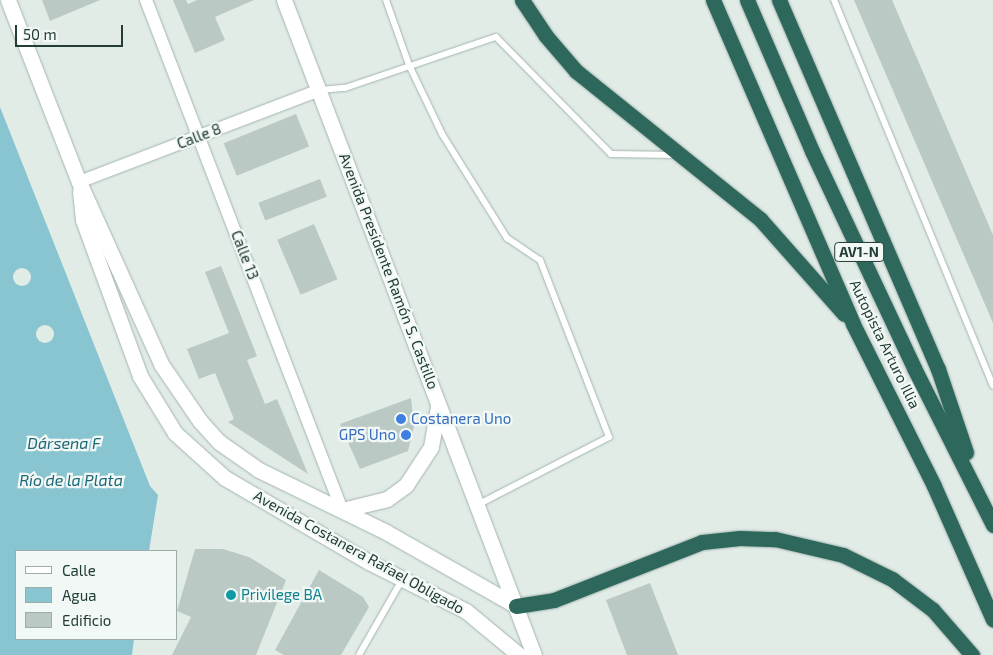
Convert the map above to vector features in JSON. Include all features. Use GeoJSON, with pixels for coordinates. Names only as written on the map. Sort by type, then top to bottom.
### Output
{"type":"FeatureCollection","features":[{"type":"Feature","properties":{"kind":"highway"},"geometry":{"type":"LineString","coordinates":[[522,0],[546,36],[576,71],[760,219],[853,324]]}},
{"type":"Feature","properties":{"kind":"highway","name":"Autopista Arturo Illia"},"geometry":{"type":"LineString","coordinates":[[713,0],[853,324],[934,486],[993,620]]}},
{"type":"Feature","properties":{"kind":"highway","name":"Autopista Arturo Illia"},"geometry":{"type":"LineString","coordinates":[[747,0],[812,151],[905,350],[993,525]]}},
{"type":"Feature","properties":{"kind":"highway"},"geometry":{"type":"LineString","coordinates":[[780,0],[938,369],[981,498]]}},
{"type":"Feature","properties":{"kind":"highway"},"geometry":{"type":"LineString","coordinates":[[516,606],[554,600],[702,542],[740,538],[775,539],[824,549],[885,575],[932,610],[972,655]]}},
{"type":"Feature","properties":{"kind":"main road","name":"Avenida Costanera Rafael Obligado"},"geometry":{"type":"LineString","coordinates":[[8,0],[79,182],[161,364],[195,415],[219,442],[252,466],[342,510],[516,606]]}},
{"type":"Feature","properties":{"kind":"main road","name":"Avenida Presidente Ramón S. Castillo"},"geometry":{"type":"LineString","coordinates":[[284,0],[320,90],[534,655]]}},
{"type":"Feature","properties":{"kind":"main road","name":"Avenida Costanera Rafael Obligado"},"geometry":{"type":"LineString","coordinates":[[79,182],[83,220],[122,330],[140,376],[175,433],[225,478],[403,578],[466,611],[519,655]]}},
{"type":"Feature","properties":{"kind":"main road"},"geometry":{"type":"LineString","coordinates":[[342,510],[387,499],[406,485],[431,447],[438,401]]}},
{"type":"Feature","properties":{"kind":"street","name":"Calle 13"},"geometry":{"type":"LineString","coordinates":[[146,0],[342,510]]}},
{"type":"Feature","properties":{"kind":"street","name":"Calle 8"},"geometry":{"type":"LineString","coordinates":[[79,182],[320,90]]}},
{"type":"Feature","properties":{"kind":"lane"},"geometry":{"type":"LineString","coordinates":[[386,0],[409,65],[442,134],[506,238],[540,260],[608,437],[477,504]]}},
{"type":"Feature","properties":{"kind":"lane"},"geometry":{"type":"LineString","coordinates":[[834,0],[993,386]]}},
{"type":"Feature","properties":{"kind":"lane"},"geometry":{"type":"LineString","coordinates":[[320,90],[344,88],[496,37],[611,154],[682,155]]}},
{"type":"Feature","properties":{"kind":"lane"},"geometry":{"type":"LineString","coordinates":[[360,655],[403,578]]}},
{"type":"Feature","properties":{"kind":"water","name":"Río de la Plata"},"geometry":{"type":"Polygon","coordinates":[[[0,107],[150,486],[158,495],[149,550],[15,550],[15,640],[134,640],[132,655],[0,655],[0,107]]]}},
{"type":"Feature","properties":{"kind":"pier"},"geometry":{"type":"Polygon","coordinates":[[[22,268],[28,271],[31,277],[28,283],[22,286],[16,283],[13,277],[16,271],[22,268]]]}},
{"type":"Feature","properties":{"kind":"pier"},"geometry":{"type":"Polygon","coordinates":[[[41,325],[49,325],[54,330],[52,341],[41,343],[36,338],[36,330],[41,325]]]}},
{"type":"Feature","properties":{"kind":"building"},"geometry":{"type":"Polygon","coordinates":[[[42,0],[100,0],[50,21],[42,0]]]}},
{"type":"Feature","properties":{"kind":"building"},"geometry":{"type":"Polygon","coordinates":[[[173,0],[186,0],[188,4],[197,0],[254,0],[215,17],[225,40],[195,53],[173,0]]]}},
{"type":"Feature","properties":{"kind":"building"},"geometry":{"type":"Polygon","coordinates":[[[854,0],[892,0],[993,235],[993,323],[854,0]]]}},
{"type":"Feature","properties":{"kind":"building"},"geometry":{"type":"Polygon","coordinates":[[[296,114],[309,146],[237,176],[224,143],[296,114]]]}},
{"type":"Feature","properties":{"kind":"building"},"geometry":{"type":"Polygon","coordinates":[[[320,179],[327,197],[265,220],[258,203],[320,179]]]}},
{"type":"Feature","properties":{"kind":"building"},"geometry":{"type":"Polygon","coordinates":[[[314,224],[337,279],[301,295],[277,240],[314,224]]]}},
{"type":"Feature","properties":{"kind":"building"},"geometry":{"type":"Polygon","coordinates":[[[221,266],[257,356],[247,360],[265,404],[277,399],[308,474],[228,422],[234,419],[215,373],[199,379],[187,349],[229,333],[205,272],[221,266]]]}},
{"type":"Feature","properties":{"kind":"building"},"geometry":{"type":"Polygon","coordinates":[[[411,398],[414,426],[408,451],[360,469],[340,424],[411,398]]]}},
{"type":"Feature","properties":{"kind":"building","name":"Privilege BA"},"geometry":{"type":"Polygon","coordinates":[[[195,549],[223,549],[249,557],[286,580],[256,655],[172,655],[191,617],[178,611],[195,549]]]}},
{"type":"Feature","properties":{"kind":"building"},"geometry":{"type":"Polygon","coordinates":[[[319,570],[363,597],[369,607],[341,655],[284,655],[275,650],[319,570]]]}},
{"type":"Feature","properties":{"kind":"building"},"geometry":{"type":"Polygon","coordinates":[[[650,583],[678,655],[627,655],[606,600],[650,583]]]}},
{"type":"Feature","properties":{"kind":"place","name":"Costanera Uno"},"geometry":{"type":"Point","coordinates":[401,419]}},
{"type":"Feature","properties":{"kind":"place","name":"GPS Uno"},"geometry":{"type":"Point","coordinates":[406,435]}},
{"type":"Feature","properties":{"kind":"place","name":"Privilege BA"},"geometry":{"type":"Point","coordinates":[231,595]}},
{"type":"Feature","properties":{"kind":"water label","name":"Dársena F"},"geometry":{"type":"Point","coordinates":[64,443]}}]}
